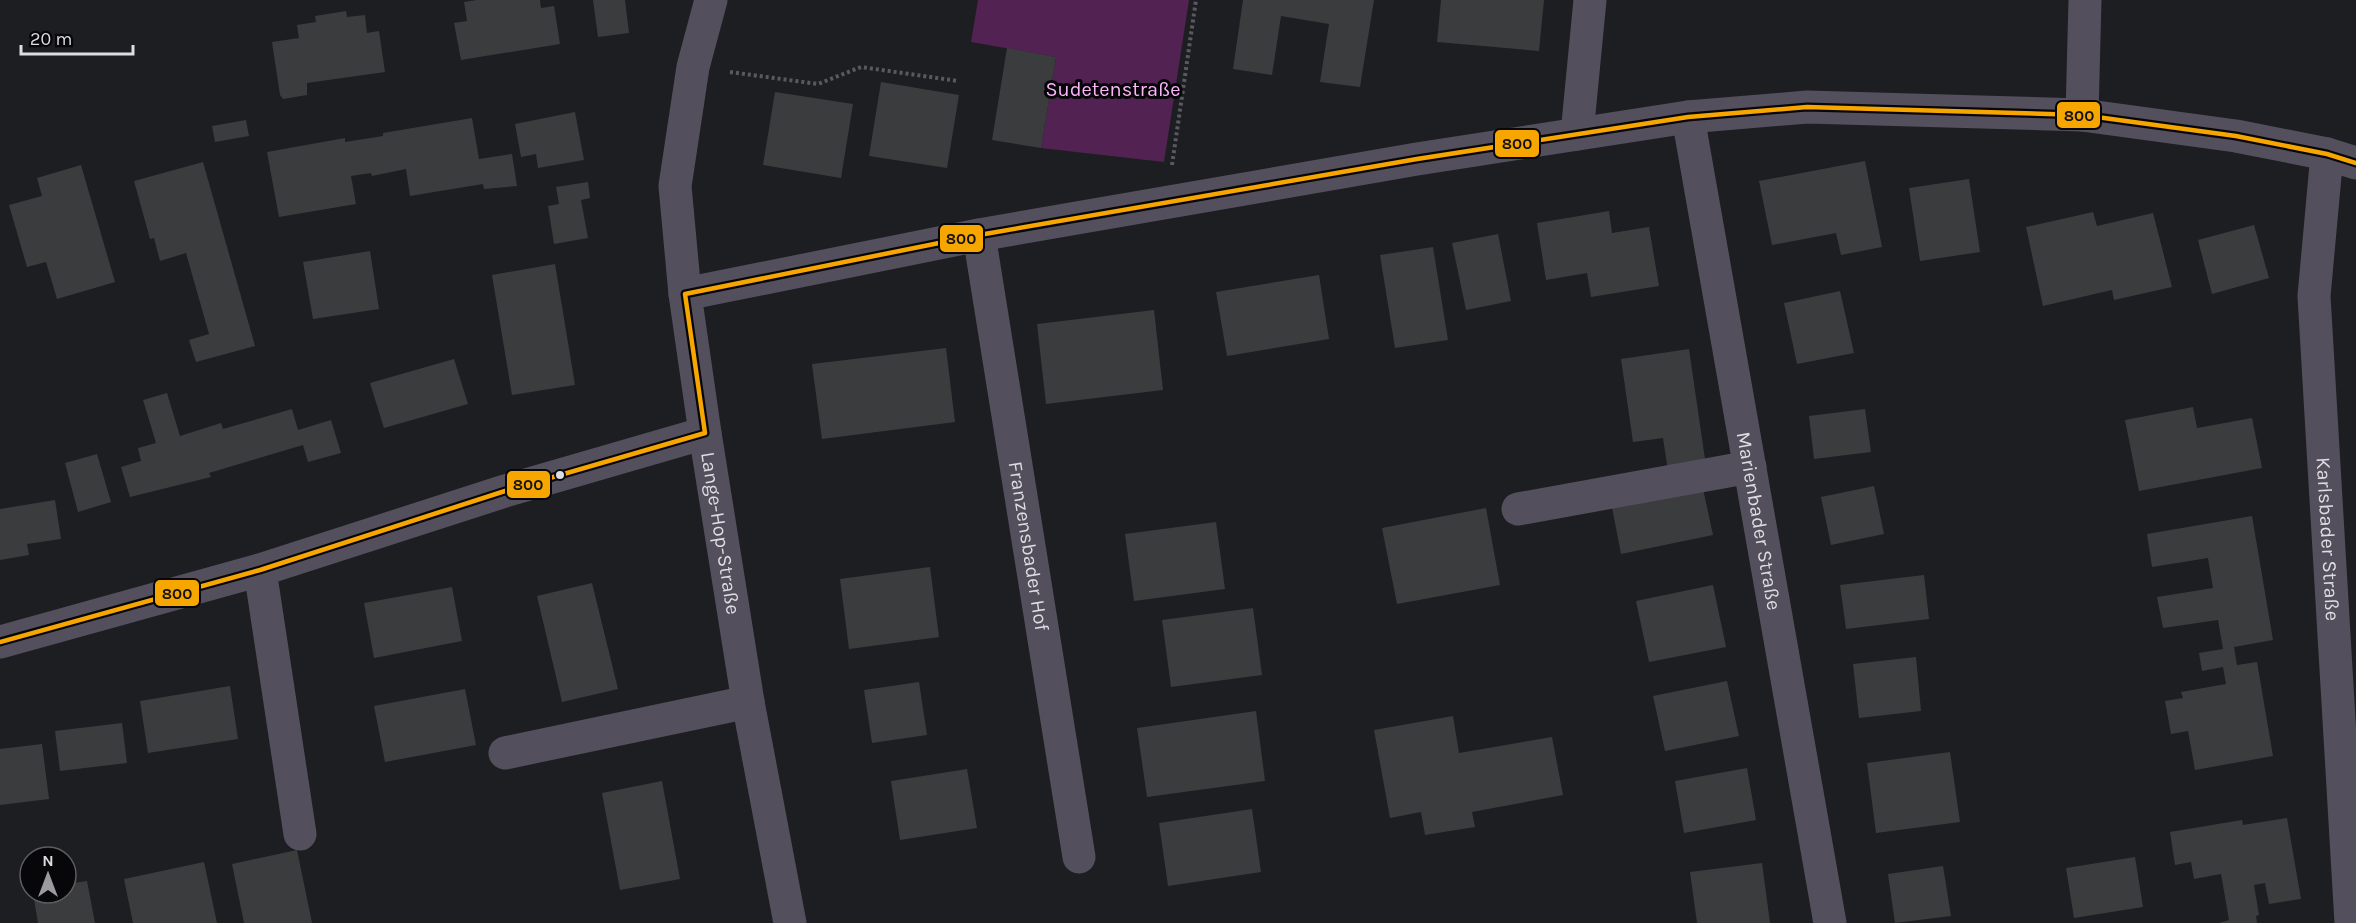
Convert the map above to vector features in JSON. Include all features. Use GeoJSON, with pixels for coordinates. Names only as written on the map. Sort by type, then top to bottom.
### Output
{"type":"FeatureCollection","features":[{"type":"Feature","properties":{"kind":"street","name":"Lange-Hop-Straße"},"geometry":{"type":"LineString","coordinates":[[711,0],[693,67],[675,186],[685,294],[705,433],[748,702],[790,923]]}},
{"type":"Feature","properties":{"kind":"street"},"geometry":{"type":"LineString","coordinates":[[1577,134],[1590,0]]}},
{"type":"Feature","properties":{"kind":"street"},"geometry":{"type":"LineString","coordinates":[[2082,116],[2085,0]]}},
{"type":"Feature","properties":{"kind":"street"},"geometry":{"type":"LineString","coordinates":[[685,294],[979,235],[1577,134],[1688,117],[1807,107],[2082,116],[2236,136],[2341,158]]}},
{"type":"Feature","properties":{"kind":"street","name":"Marienbader Straße"},"geometry":{"type":"LineString","coordinates":[[1688,117],[1830,923]]}},
{"type":"Feature","properties":{"kind":"street","name":"Karlsbader Straße"},"geometry":{"type":"LineString","coordinates":[[2341,158],[2314,296],[2350,923]]}},
{"type":"Feature","properties":{"kind":"street","name":"Franzensbader Hof"},"geometry":{"type":"LineString","coordinates":[[979,235],[1079,857]]}},
{"type":"Feature","properties":{"kind":"street"},"geometry":{"type":"LineString","coordinates":[[0,642],[260,570],[506,491],[705,433]]}},
{"type":"Feature","properties":{"kind":"street"},"geometry":{"type":"LineString","coordinates":[[1518,509],[1749,467]]}},
{"type":"Feature","properties":{"kind":"street"},"geometry":{"type":"LineString","coordinates":[[260,570],[300,834]]}},
{"type":"Feature","properties":{"kind":"street"},"geometry":{"type":"LineString","coordinates":[[506,753],[748,702]]}},
{"type":"Feature","properties":{"kind":"path"},"geometry":{"type":"LineString","coordinates":[[1178,201],[1171,159],[1196,0]]}},
{"type":"Feature","properties":{"kind":"path"},"geometry":{"type":"LineString","coordinates":[[693,67],[818,84],[861,67],[958,81]]}},
{"type":"Feature","properties":{"kind":"green space","name":"Sudetenstraße"},"geometry":{"type":"Polygon","coordinates":[[[978,0],[1189,0],[1164,162],[1041,148],[1056,57],[971,42],[978,0]]]}},
{"type":"Feature","properties":{"kind":"building"},"geometry":{"type":"Polygon","coordinates":[[[540,0],[541,8],[554,6],[560,44],[461,60],[454,23],[467,21],[464,2],[540,0]]]}},
{"type":"Feature","properties":{"kind":"building"},"geometry":{"type":"Polygon","coordinates":[[[593,0],[625,0],[629,33],[598,37],[593,0]]]}},
{"type":"Feature","properties":{"kind":"building"},"geometry":{"type":"Polygon","coordinates":[[[1243,0],[1374,0],[1360,87],[1320,82],[1329,24],[1281,16],[1272,75],[1233,69],[1243,0]]]}},
{"type":"Feature","properties":{"kind":"building"},"geometry":{"type":"Polygon","coordinates":[[[1441,0],[1544,0],[1539,51],[1437,42],[1441,0]]]}},
{"type":"Feature","properties":{"kind":"building"},"geometry":{"type":"Polygon","coordinates":[[[346,11],[347,17],[365,15],[367,33],[379,31],[385,72],[307,83],[307,95],[283,99],[280,95],[272,42],[299,38],[297,25],[316,22],[315,16],[346,11]]]}},
{"type":"Feature","properties":{"kind":"building"},"geometry":{"type":"Polygon","coordinates":[[[1007,48],[1056,57],[1041,148],[992,140],[1007,48]]]}},
{"type":"Feature","properties":{"kind":"building"},"geometry":{"type":"Polygon","coordinates":[[[881,82],[959,95],[947,168],[869,156],[881,82]]]}},
{"type":"Feature","properties":{"kind":"building"},"geometry":{"type":"Polygon","coordinates":[[[775,92],[853,104],[841,178],[763,165],[775,92]]]}},
{"type":"Feature","properties":{"kind":"building"},"geometry":{"type":"Polygon","coordinates":[[[575,112],[584,160],[538,168],[536,154],[521,157],[515,124],[575,112]]]}},
{"type":"Feature","properties":{"kind":"building"},"geometry":{"type":"Polygon","coordinates":[[[472,118],[479,159],[512,154],[517,186],[484,189],[483,184],[410,196],[406,169],[372,176],[371,173],[351,176],[356,204],[279,217],[267,152],[345,138],[345,142],[383,136],[383,133],[472,118]]]}},
{"type":"Feature","properties":{"kind":"building"},"geometry":{"type":"Polygon","coordinates":[[[246,120],[249,136],[215,142],[212,126],[246,120]]]}},
{"type":"Feature","properties":{"kind":"building"},"geometry":{"type":"Polygon","coordinates":[[[1865,161],[1882,247],[1841,255],[1836,233],[1772,245],[1759,181],[1865,161]]]}},
{"type":"Feature","properties":{"kind":"building"},"geometry":{"type":"Polygon","coordinates":[[[203,162],[255,346],[196,362],[189,340],[209,334],[186,253],[160,261],[154,238],[150,239],[134,181],[203,162]]]}},
{"type":"Feature","properties":{"kind":"building"},"geometry":{"type":"Polygon","coordinates":[[[81,165],[115,282],[57,299],[46,262],[27,267],[9,205],[42,196],[37,178],[81,165]]]}},
{"type":"Feature","properties":{"kind":"building"},"geometry":{"type":"Polygon","coordinates":[[[1969,179],[1980,252],[1920,261],[1909,188],[1969,179]]]}},
{"type":"Feature","properties":{"kind":"building"},"geometry":{"type":"Polygon","coordinates":[[[588,182],[590,198],[581,200],[588,238],[554,244],[548,206],[559,204],[556,187],[588,182]]]}},
{"type":"Feature","properties":{"kind":"building"},"geometry":{"type":"Polygon","coordinates":[[[1609,211],[1612,233],[1649,227],[1659,286],[1591,297],[1587,273],[1546,280],[1537,223],[1609,211]]]}},
{"type":"Feature","properties":{"kind":"building"},"geometry":{"type":"Polygon","coordinates":[[[2093,212],[2097,226],[2153,213],[2172,287],[2114,300],[2112,290],[2043,306],[2026,227],[2093,212]]]}},
{"type":"Feature","properties":{"kind":"building"},"geometry":{"type":"Polygon","coordinates":[[[2254,225],[2269,278],[2212,294],[2198,240],[2254,225]]]}},
{"type":"Feature","properties":{"kind":"building"},"geometry":{"type":"Polygon","coordinates":[[[1498,234],[1511,301],[1466,310],[1452,243],[1498,234]]]}},
{"type":"Feature","properties":{"kind":"building"},"geometry":{"type":"Polygon","coordinates":[[[1433,247],[1448,340],[1395,348],[1380,255],[1433,247]]]}},
{"type":"Feature","properties":{"kind":"building"},"geometry":{"type":"Polygon","coordinates":[[[370,251],[379,309],[313,319],[303,262],[370,251]]]}},
{"type":"Feature","properties":{"kind":"building"},"geometry":{"type":"Polygon","coordinates":[[[555,264],[575,385],[512,395],[492,275],[555,264]]]}},
{"type":"Feature","properties":{"kind":"building"},"geometry":{"type":"Polygon","coordinates":[[[1319,275],[1329,339],[1227,356],[1216,292],[1319,275]]]}},
{"type":"Feature","properties":{"kind":"building"},"geometry":{"type":"Polygon","coordinates":[[[1840,291],[1854,353],[1797,364],[1784,303],[1840,291]]]}},
{"type":"Feature","properties":{"kind":"building"},"geometry":{"type":"Polygon","coordinates":[[[1154,310],[1163,390],[1046,404],[1037,324],[1154,310]]]}},
{"type":"Feature","properties":{"kind":"building"},"geometry":{"type":"Polygon","coordinates":[[[946,348],[955,422],[822,439],[812,364],[946,348]]]}},
{"type":"Feature","properties":{"kind":"building"},"geometry":{"type":"Polygon","coordinates":[[[1689,349],[1706,466],[1668,471],[1663,438],[1633,442],[1621,359],[1689,349]]]}},
{"type":"Feature","properties":{"kind":"building"},"geometry":{"type":"Polygon","coordinates":[[[454,359],[468,404],[384,428],[370,383],[454,359]]]}},
{"type":"Feature","properties":{"kind":"building"},"geometry":{"type":"Polygon","coordinates":[[[167,393],[180,436],[221,423],[223,429],[292,409],[298,430],[331,420],[341,453],[308,462],[303,445],[209,473],[211,477],[130,497],[121,467],[141,461],[138,448],[156,443],[143,400],[167,393]]]}},
{"type":"Feature","properties":{"kind":"building"},"geometry":{"type":"Polygon","coordinates":[[[2193,407],[2197,428],[2252,418],[2262,468],[2139,491],[2125,420],[2193,407]]]}},
{"type":"Feature","properties":{"kind":"building"},"geometry":{"type":"Polygon","coordinates":[[[1865,409],[1871,452],[1814,459],[1809,416],[1865,409]]]}},
{"type":"Feature","properties":{"kind":"building"},"geometry":{"type":"Polygon","coordinates":[[[97,454],[111,502],[78,512],[65,463],[97,454]]]}},
{"type":"Feature","properties":{"kind":"building"},"geometry":{"type":"Polygon","coordinates":[[[1702,484],[1713,535],[1621,554],[1611,502],[1702,484]]]}},
{"type":"Feature","properties":{"kind":"building"},"geometry":{"type":"Polygon","coordinates":[[[1874,486],[1884,534],[1831,545],[1821,497],[1874,486]]]}},
{"type":"Feature","properties":{"kind":"building"},"geometry":{"type":"Polygon","coordinates":[[[55,500],[61,539],[27,544],[29,555],[0,560],[0,509],[55,500]]]}},
{"type":"Feature","properties":{"kind":"building"},"geometry":{"type":"Polygon","coordinates":[[[1486,508],[1500,585],[1397,604],[1382,528],[1486,508]]]}},
{"type":"Feature","properties":{"kind":"building"},"geometry":{"type":"Polygon","coordinates":[[[2252,516],[2273,640],[2234,647],[2237,665],[2257,662],[2273,756],[2195,770],[2188,731],[2171,734],[2165,701],[2183,698],[2181,692],[2226,684],[2223,667],[2202,671],[2199,653],[2223,649],[2218,620],[2163,628],[2157,597],[2213,588],[2208,558],[2152,567],[2147,534],[2252,516]]]}},
{"type":"Feature","properties":{"kind":"building"},"geometry":{"type":"Polygon","coordinates":[[[1216,522],[1225,589],[1134,601],[1125,534],[1216,522]]]}},
{"type":"Feature","properties":{"kind":"building"},"geometry":{"type":"Polygon","coordinates":[[[930,567],[939,637],[849,649],[840,579],[930,567]]]}},
{"type":"Feature","properties":{"kind":"building"},"geometry":{"type":"Polygon","coordinates":[[[1924,575],[1929,619],[1846,629],[1840,585],[1924,575]]]}},
{"type":"Feature","properties":{"kind":"building"},"geometry":{"type":"Polygon","coordinates":[[[592,583],[618,689],[562,702],[537,596],[592,583]]]}},
{"type":"Feature","properties":{"kind":"building"},"geometry":{"type":"Polygon","coordinates":[[[1713,585],[1726,647],[1649,662],[1636,601],[1713,585]]]}},
{"type":"Feature","properties":{"kind":"building"},"geometry":{"type":"Polygon","coordinates":[[[452,587],[462,641],[374,658],[364,603],[452,587]]]}},
{"type":"Feature","properties":{"kind":"building"},"geometry":{"type":"Polygon","coordinates":[[[1253,608],[1262,675],[1171,687],[1162,620],[1253,608]]]}},
{"type":"Feature","properties":{"kind":"building"},"geometry":{"type":"Polygon","coordinates":[[[1916,657],[1921,711],[1859,718],[1853,664],[1916,657]]]}},
{"type":"Feature","properties":{"kind":"building"},"geometry":{"type":"Polygon","coordinates":[[[1727,681],[1739,736],[1665,751],[1653,696],[1727,681]]]}},
{"type":"Feature","properties":{"kind":"building"},"geometry":{"type":"Polygon","coordinates":[[[919,682],[927,735],[872,743],[864,690],[919,682]]]}},
{"type":"Feature","properties":{"kind":"building"},"geometry":{"type":"Polygon","coordinates":[[[230,686],[238,739],[148,753],[140,701],[230,686]]]}},
{"type":"Feature","properties":{"kind":"building"},"geometry":{"type":"Polygon","coordinates":[[[465,689],[476,745],[385,762],[374,706],[465,689]]]}},
{"type":"Feature","properties":{"kind":"building"},"geometry":{"type":"Polygon","coordinates":[[[1256,711],[1265,781],[1147,797],[1137,728],[1256,711]]]}},
{"type":"Feature","properties":{"kind":"building"},"geometry":{"type":"Polygon","coordinates":[[[1453,716],[1459,753],[1552,737],[1563,795],[1472,812],[1475,827],[1425,835],[1421,812],[1390,818],[1374,730],[1453,716]]]}},
{"type":"Feature","properties":{"kind":"building"},"geometry":{"type":"Polygon","coordinates":[[[122,723],[127,763],[60,771],[55,731],[122,723]]]}},
{"type":"Feature","properties":{"kind":"building"},"geometry":{"type":"Polygon","coordinates":[[[42,744],[49,799],[0,805],[0,749],[42,744]]]}},
{"type":"Feature","properties":{"kind":"building"},"geometry":{"type":"Polygon","coordinates":[[[1950,752],[1960,822],[1876,833],[1867,763],[1950,752]]]}},
{"type":"Feature","properties":{"kind":"building"},"geometry":{"type":"Polygon","coordinates":[[[1747,768],[1756,820],[1684,833],[1675,781],[1747,768]]]}},
{"type":"Feature","properties":{"kind":"building"},"geometry":{"type":"Polygon","coordinates":[[[967,769],[977,828],[900,840],[891,781],[967,769]]]}},
{"type":"Feature","properties":{"kind":"building"},"geometry":{"type":"Polygon","coordinates":[[[662,781],[680,879],[620,890],[602,793],[662,781]]]}},
{"type":"Feature","properties":{"kind":"building"},"geometry":{"type":"Polygon","coordinates":[[[1252,809],[1261,872],[1168,886],[1159,823],[1252,809]]]}},
{"type":"Feature","properties":{"kind":"building"},"geometry":{"type":"Polygon","coordinates":[[[2287,818],[2301,899],[2269,904],[2265,883],[2254,885],[2259,915],[2256,916],[2257,923],[2219,923],[2229,920],[2221,874],[2194,879],[2191,862],[2175,865],[2170,832],[2242,820],[2243,825],[2287,818]]]}},
{"type":"Feature","properties":{"kind":"building"},"geometry":{"type":"Polygon","coordinates":[[[297,850],[312,923],[244,923],[232,864],[297,850]]]}},
{"type":"Feature","properties":{"kind":"building"},"geometry":{"type":"Polygon","coordinates":[[[2135,857],[2143,907],[2074,918],[2066,868],[2135,857]]]}},
{"type":"Feature","properties":{"kind":"building"},"geometry":{"type":"Polygon","coordinates":[[[204,862],[217,923],[133,923],[124,879],[204,862]]]}},
{"type":"Feature","properties":{"kind":"building"},"geometry":{"type":"Polygon","coordinates":[[[1762,863],[1770,923],[1697,923],[1690,872],[1762,863]]]}},
{"type":"Feature","properties":{"kind":"building"},"geometry":{"type":"Polygon","coordinates":[[[1943,866],[1951,916],[1895,923],[1888,874],[1943,866]]]}},
{"type":"Feature","properties":{"kind":"building"},"geometry":{"type":"Polygon","coordinates":[[[87,881],[95,923],[38,923],[35,905],[78,905],[78,882],[87,881]]]}},
{"type":"Feature","properties":{"kind":"transit line","name":"800"},"geometry":{"type":"LineString","coordinates":[[685,294],[979,235],[1417,159],[1688,117],[1807,107],[2082,115],[2236,136],[2327,154],[2356,163]]}},
{"type":"Feature","properties":{"kind":"transit line","name":"800"},"geometry":{"type":"LineString","coordinates":[[685,294],[705,433]]}},
{"type":"Feature","properties":{"kind":"transit line","name":"800"},"geometry":{"type":"LineString","coordinates":[[0,642],[260,570],[505,491],[705,433]]}}]}
